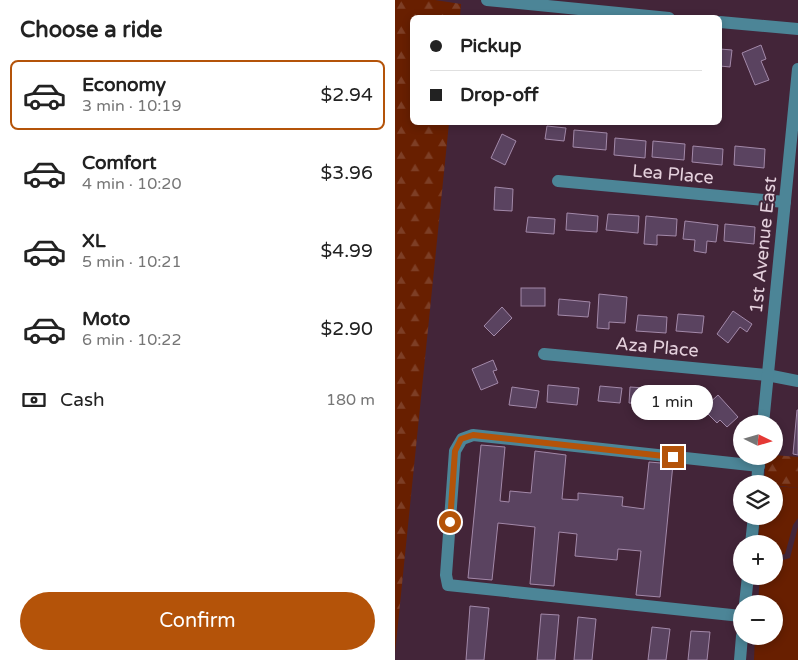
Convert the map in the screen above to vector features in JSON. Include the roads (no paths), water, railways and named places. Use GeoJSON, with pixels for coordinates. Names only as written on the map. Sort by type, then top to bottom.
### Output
{"type":"FeatureCollection","features":[{"type":"Feature","properties":{"kind":"street"},"geometry":{"type":"LineString","coordinates":[[487,0],[639,15]]}},
{"type":"Feature","properties":{"kind":"street"},"geometry":{"type":"LineString","coordinates":[[722,22],[798,29]]}},
{"type":"Feature","properties":{"kind":"street","name":"1st Avenue East"},"geometry":{"type":"LineString","coordinates":[[764,415],[785,202],[795,136],[798,69]]}},
{"type":"Feature","properties":{"kind":"street","name":"Lea Place"},"geometry":{"type":"LineString","coordinates":[[558,181],[785,202]]}},
{"type":"Feature","properties":{"kind":"street","name":"Aza Place"},"geometry":{"type":"LineString","coordinates":[[544,354],[767,375],[798,381]]}},
{"type":"Feature","properties":{"kind":"street"},"geometry":{"type":"LineString","coordinates":[[733,459],[473,435],[461,439],[455,451],[446,574],[448,586],[733,615]]}},
{"type":"Feature","properties":{"kind":"street"},"geometry":{"type":"LineString","coordinates":[[740,660],[741,645]]}}]}
